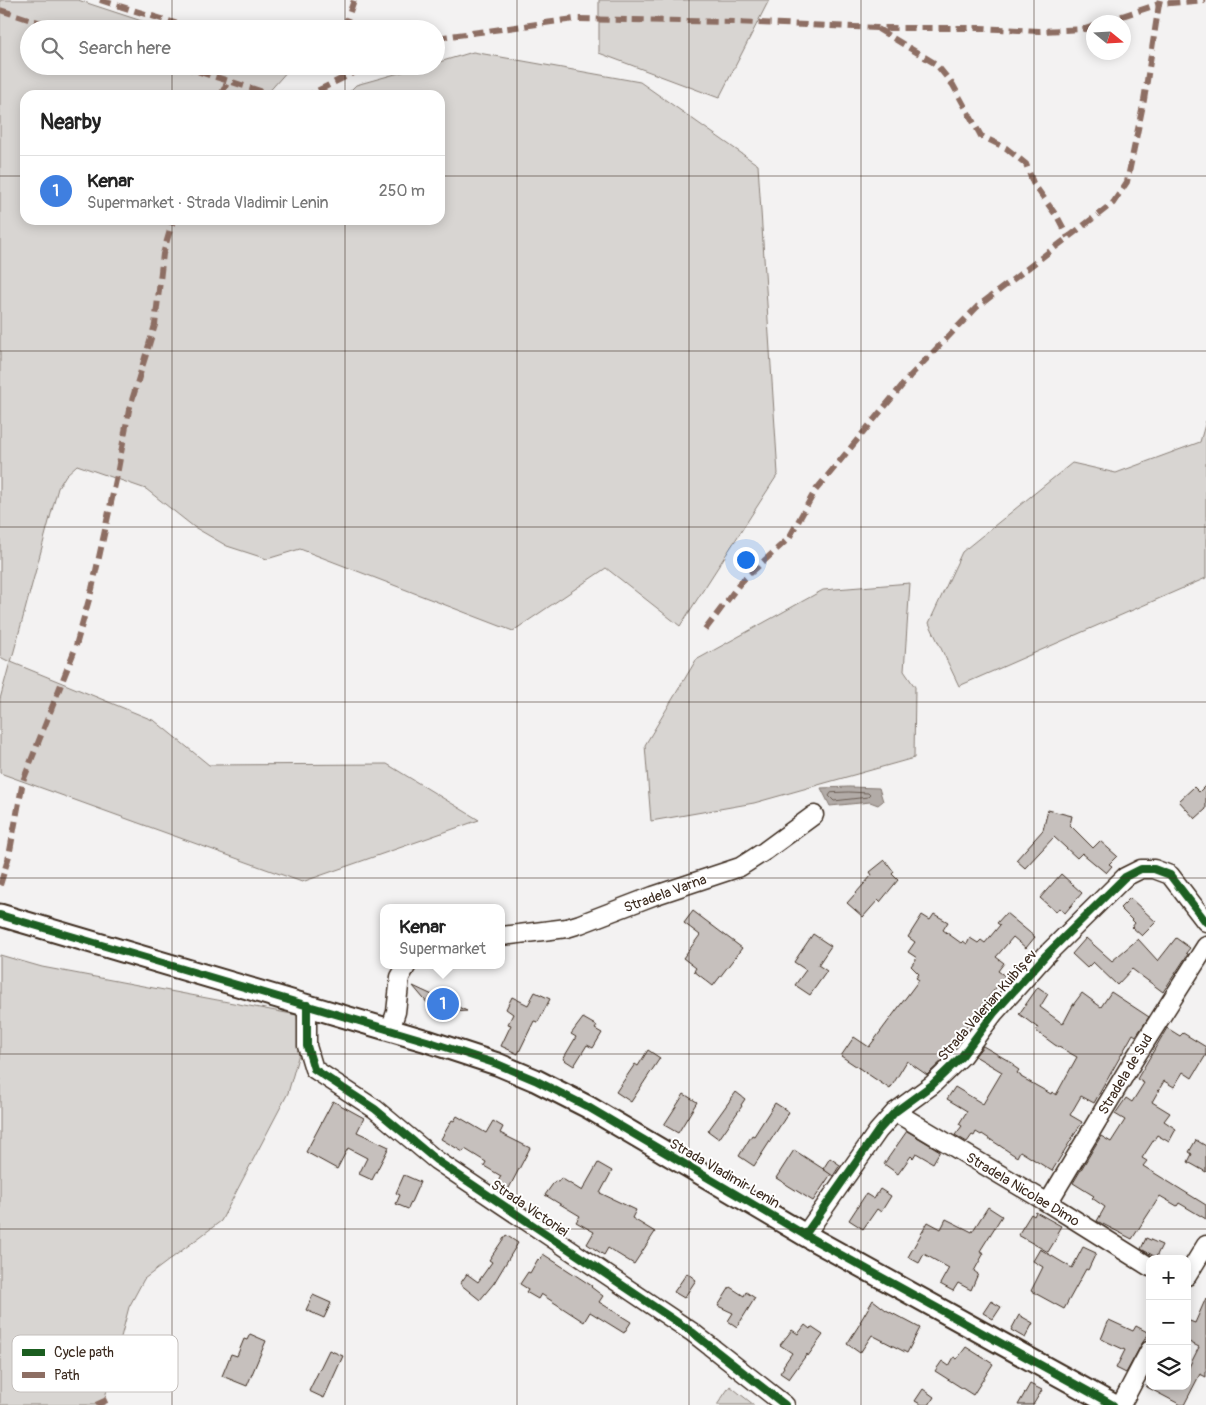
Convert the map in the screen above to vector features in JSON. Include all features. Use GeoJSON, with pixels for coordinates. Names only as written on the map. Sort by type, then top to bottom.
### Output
{"type":"FeatureCollection","features":[{"type":"Feature","properties":{"kind":"main road","name":"Strada Vladimir Lenin"},"geometry":{"type":"LineString","coordinates":[[0,915],[390,1030],[497,1064],[535,1080],[588,1107],[805,1234],[1113,1405]]}},
{"type":"Feature","properties":{"kind":"street","name":"Stradela Varna"},"geometry":{"type":"LineString","coordinates":[[505,936],[567,928],[652,896],[740,867],[814,815]]}},
{"type":"Feature","properties":{"kind":"street","name":"Strada Valerian Kuibîșev"},"geometry":{"type":"LineString","coordinates":[[805,1234],[878,1131],[895,1112],[932,1085],[962,1056],[994,1013],[1040,962],[1125,877],[1141,869],[1154,869],[1170,875],[1206,922]]}},
{"type":"Feature","properties":{"kind":"street","name":"Stradela de Sud"},"geometry":{"type":"LineString","coordinates":[[1048,1203],[1132,1061],[1206,946]]}},
{"type":"Feature","properties":{"kind":"street"},"geometry":{"type":"LineString","coordinates":[[390,1030],[396,1012],[400,977],[405,969]]}},
{"type":"Feature","properties":{"kind":"street","name":"Strada Victoriei"},"geometry":{"type":"LineString","coordinates":[[307,1005],[307,1046],[314,1069],[375,1109],[436,1160],[692,1332],[785,1405]]}},
{"type":"Feature","properties":{"kind":"street","name":"Stradela Nicolae Dimo"},"geometry":{"type":"LineString","coordinates":[[895,1112],[1146,1264]]}},
{"type":"Feature","properties":{"kind":"street"},"geometry":{"type":"LineString","coordinates":[[1191,1269],[1206,1245]]}},
{"type":"Feature","properties":{"kind":"street"},"geometry":{"type":"LineString","coordinates":[[1122,1405],[1146,1358]]}},
{"type":"Feature","properties":{"kind":"shaded area"},"geometry":{"type":"Polygon","coordinates":[[[0,0],[78,0],[139,20],[20,20],[20,75],[284,75],[270,90],[20,90],[20,225],[445,225],[445,90],[351,90],[356,85],[392,75],[445,75],[445,60],[473,52],[640,82],[758,165],[778,474],[680,626],[606,568],[513,631],[300,549],[267,559],[227,546],[194,527],[146,489],[77,465],[66,475],[58,488],[11,662],[155,721],[209,765],[387,764],[479,820],[302,882],[0,773],[0,699],[10,662],[0,657],[0,0]]]}},
{"type":"Feature","properties":{"kind":"shaded area"},"geometry":{"type":"Polygon","coordinates":[[[599,0],[769,0],[719,98],[599,53],[599,0]]]}},
{"type":"Feature","properties":{"kind":"shaded area"},"geometry":{"type":"Polygon","coordinates":[[[1206,421],[1206,578],[959,686],[929,623],[962,552],[1072,463],[1116,473],[1200,442],[1206,421]]]}},
{"type":"Feature","properties":{"kind":"shaded area"},"geometry":{"type":"Polygon","coordinates":[[[910,583],[904,671],[915,687],[914,758],[754,803],[651,821],[645,745],[696,660],[823,590],[910,583]]]}},
{"type":"Feature","properties":{"kind":"shaded area"},"geometry":{"type":"Polygon","coordinates":[[[0,955],[42,967],[297,1015],[300,1050],[288,1093],[221,1221],[144,1279],[129,1307],[122,1335],[12,1335],[12,1392],[106,1392],[103,1405],[0,1405],[0,955]]]}},
{"type":"Feature","properties":{"kind":"shaded area"},"geometry":{"type":"Polygon","coordinates":[[[730,1386],[754,1405],[717,1405],[730,1386]]]}},
{"type":"Feature","properties":{"kind":"water"},"geometry":{"type":"Polygon","coordinates":[[[821,788],[879,788],[883,801],[878,805],[870,802],[830,806],[821,788]]]}},
{"type":"Feature","properties":{"kind":"building"},"geometry":{"type":"Polygon","coordinates":[[[1206,785],[1206,809],[1195,819],[1179,801],[1194,787],[1199,792],[1206,785]]]}},
{"type":"Feature","properties":{"kind":"building"},"geometry":{"type":"Polygon","coordinates":[[[1048,810],[1072,816],[1070,825],[1093,848],[1100,841],[1117,856],[1109,864],[1112,866],[1106,873],[1082,853],[1077,858],[1054,837],[1025,868],[1016,860],[1043,830],[1048,810]]]}},
{"type":"Feature","properties":{"kind":"building"},"geometry":{"type":"Polygon","coordinates":[[[885,860],[894,872],[892,874],[898,880],[880,902],[878,900],[863,917],[847,903],[872,875],[870,872],[885,860]]]}},
{"type":"Feature","properties":{"kind":"building"},"geometry":{"type":"Polygon","coordinates":[[[1061,874],[1082,893],[1065,913],[1059,908],[1056,912],[1040,898],[1061,874]]]}},
{"type":"Feature","properties":{"kind":"building"},"geometry":{"type":"Polygon","coordinates":[[[1130,898],[1156,922],[1142,936],[1132,927],[1135,923],[1120,908],[1130,898]]]}},
{"type":"Feature","properties":{"kind":"building"},"geometry":{"type":"Polygon","coordinates":[[[693,911],[742,948],[713,986],[694,971],[696,968],[683,958],[700,935],[684,923],[693,911]]]}},
{"type":"Feature","properties":{"kind":"building"},"geometry":{"type":"Polygon","coordinates":[[[1006,913],[1035,937],[1026,948],[1013,937],[996,957],[1004,963],[998,971],[1005,976],[961,1033],[964,1035],[949,1054],[927,1075],[907,1061],[890,1089],[841,1056],[854,1037],[869,1047],[919,980],[916,978],[919,974],[911,966],[917,958],[908,952],[915,942],[908,937],[922,915],[930,920],[934,914],[948,922],[943,930],[961,943],[963,941],[967,944],[970,938],[978,943],[981,940],[985,943],[1000,925],[997,923],[1006,913]]]}},
{"type":"Feature","properties":{"kind":"building"},"geometry":{"type":"Polygon","coordinates":[[[813,934],[831,946],[818,965],[827,971],[810,995],[795,985],[806,970],[794,962],[813,934]]]}},
{"type":"Feature","properties":{"kind":"building"},"geometry":{"type":"Polygon","coordinates":[[[1086,938],[1112,961],[1138,939],[1158,961],[1176,938],[1190,948],[1163,992],[1132,969],[1117,985],[1093,962],[1087,968],[1072,954],[1086,938]]]}},
{"type":"Feature","properties":{"kind":"building"},"geometry":{"type":"Polygon","coordinates":[[[413,986],[467,1011],[437,1013],[413,986]]]}},
{"type":"Feature","properties":{"kind":"building"},"geometry":{"type":"Polygon","coordinates":[[[1038,987],[1048,994],[1040,1007],[1063,1024],[1082,993],[1101,1007],[1111,992],[1149,1017],[1136,1036],[1133,1034],[1094,1103],[1081,1096],[1070,1115],[1082,1122],[1052,1171],[1020,1151],[1017,1157],[982,1134],[976,1132],[967,1142],[955,1135],[962,1126],[959,1124],[967,1111],[947,1099],[955,1087],[983,1104],[1002,1072],[975,1056],[983,1046],[1014,1064],[1013,1066],[1019,1070],[1017,1073],[1021,1077],[1056,1095],[1077,1057],[1055,1045],[1036,1031],[1038,1028],[1019,1014],[1038,987]]]}},
{"type":"Feature","properties":{"kind":"building"},"geometry":{"type":"Polygon","coordinates":[[[535,992],[550,999],[538,1022],[534,1021],[518,1054],[501,1046],[511,1025],[508,1024],[513,1014],[506,1009],[512,997],[528,1005],[535,992]]]}},
{"type":"Feature","properties":{"kind":"building"},"geometry":{"type":"Polygon","coordinates":[[[583,1018],[597,1026],[595,1029],[602,1033],[593,1048],[587,1045],[574,1066],[563,1059],[576,1037],[571,1034],[583,1018]]]}},
{"type":"Feature","properties":{"kind":"building"},"geometry":{"type":"Polygon","coordinates":[[[1167,1028],[1180,1036],[1183,1033],[1206,1047],[1206,1055],[1192,1078],[1183,1072],[1174,1087],[1164,1081],[1152,1102],[1170,1113],[1164,1121],[1176,1129],[1169,1142],[1157,1135],[1142,1158],[1147,1161],[1143,1166],[1206,1205],[1206,1219],[1179,1203],[1177,1206],[1160,1196],[1132,1239],[1097,1221],[1105,1207],[1092,1198],[1094,1196],[1073,1183],[1101,1136],[1111,1142],[1125,1120],[1115,1114],[1126,1098],[1132,1102],[1144,1083],[1137,1079],[1167,1028]]]}},
{"type":"Feature","properties":{"kind":"building"},"geometry":{"type":"Polygon","coordinates":[[[648,1050],[660,1058],[631,1102],[616,1092],[635,1064],[638,1066],[648,1050]]]}},
{"type":"Feature","properties":{"kind":"building"},"geometry":{"type":"Polygon","coordinates":[[[736,1092],[745,1099],[719,1139],[708,1131],[736,1092]]]}},
{"type":"Feature","properties":{"kind":"building"},"geometry":{"type":"Polygon","coordinates":[[[684,1094],[697,1102],[678,1133],[664,1125],[684,1094]]]}},
{"type":"Feature","properties":{"kind":"building"},"geometry":{"type":"Polygon","coordinates":[[[333,1101],[364,1118],[357,1132],[389,1147],[372,1180],[359,1174],[367,1158],[348,1148],[337,1169],[306,1152],[333,1101]]]}},
{"type":"Feature","properties":{"kind":"building"},"geometry":{"type":"Polygon","coordinates":[[[775,1103],[789,1112],[754,1166],[739,1156],[775,1103]]]}},
{"type":"Feature","properties":{"kind":"building"},"geometry":{"type":"Polygon","coordinates":[[[457,1116],[486,1133],[493,1121],[503,1127],[500,1133],[530,1148],[508,1190],[497,1183],[501,1176],[484,1166],[486,1162],[465,1149],[463,1152],[441,1139],[452,1120],[454,1121],[457,1116]]]}},
{"type":"Feature","properties":{"kind":"building"},"geometry":{"type":"Polygon","coordinates":[[[907,1131],[940,1151],[933,1163],[916,1153],[913,1158],[911,1156],[898,1174],[884,1164],[907,1131]]]}},
{"type":"Feature","properties":{"kind":"building"},"geometry":{"type":"Polygon","coordinates":[[[1196,1140],[1206,1146],[1206,1172],[1188,1162],[1192,1154],[1189,1152],[1196,1140]]]}},
{"type":"Feature","properties":{"kind":"building"},"geometry":{"type":"Polygon","coordinates":[[[794,1150],[831,1174],[813,1201],[776,1178],[794,1150]]]}},
{"type":"Feature","properties":{"kind":"building"},"geometry":{"type":"Polygon","coordinates":[[[830,1158],[840,1165],[833,1176],[823,1169],[830,1158]]]}},
{"type":"Feature","properties":{"kind":"building"},"geometry":{"type":"Polygon","coordinates":[[[598,1163],[612,1171],[600,1193],[636,1210],[632,1218],[655,1232],[634,1264],[608,1248],[604,1255],[587,1244],[594,1232],[576,1222],[580,1216],[545,1195],[555,1181],[558,1182],[561,1178],[582,1191],[598,1163]]]}},
{"type":"Feature","properties":{"kind":"building"},"geometry":{"type":"Polygon","coordinates":[[[404,1175],[420,1182],[408,1209],[396,1204],[400,1195],[396,1193],[404,1175]]]}},
{"type":"Feature","properties":{"kind":"building"},"geometry":{"type":"Polygon","coordinates":[[[880,1189],[891,1196],[881,1212],[877,1209],[863,1229],[849,1220],[866,1194],[874,1199],[880,1189]]]}},
{"type":"Feature","properties":{"kind":"building"},"geometry":{"type":"Polygon","coordinates":[[[988,1207],[1002,1216],[980,1251],[984,1253],[974,1271],[978,1274],[971,1290],[958,1283],[953,1291],[940,1284],[949,1268],[924,1254],[919,1263],[908,1257],[928,1222],[941,1229],[946,1219],[972,1232],[988,1207]]]}},
{"type":"Feature","properties":{"kind":"building"},"geometry":{"type":"Polygon","coordinates":[[[1036,1212],[1061,1226],[1057,1233],[1059,1234],[1048,1252],[1018,1235],[1031,1214],[1034,1216],[1036,1212]]]}},
{"type":"Feature","properties":{"kind":"building"},"geometry":{"type":"Polygon","coordinates":[[[506,1235],[518,1243],[494,1283],[480,1300],[460,1284],[467,1274],[478,1282],[492,1262],[489,1260],[506,1235]]]}},
{"type":"Feature","properties":{"kind":"building"},"geometry":{"type":"Polygon","coordinates":[[[1146,1238],[1162,1245],[1157,1255],[1152,1255],[1141,1249],[1146,1238]]]}},
{"type":"Feature","properties":{"kind":"building"},"geometry":{"type":"Polygon","coordinates":[[[1083,1247],[1096,1253],[1064,1309],[1031,1291],[1043,1267],[1033,1261],[1040,1249],[1072,1268],[1083,1247]]]}},
{"type":"Feature","properties":{"kind":"building"},"geometry":{"type":"Polygon","coordinates":[[[543,1254],[592,1286],[603,1296],[599,1302],[631,1322],[624,1333],[590,1312],[584,1322],[541,1294],[538,1299],[526,1292],[528,1289],[520,1284],[528,1272],[530,1273],[538,1259],[540,1261],[543,1254]]]}},
{"type":"Feature","properties":{"kind":"building"},"geometry":{"type":"Polygon","coordinates":[[[687,1273],[696,1280],[684,1298],[674,1292],[687,1273]]]}},
{"type":"Feature","properties":{"kind":"building"},"geometry":{"type":"Polygon","coordinates":[[[730,1287],[744,1296],[746,1292],[755,1298],[737,1327],[728,1321],[733,1313],[718,1306],[730,1287]]]}},
{"type":"Feature","properties":{"kind":"building"},"geometry":{"type":"Polygon","coordinates":[[[313,1295],[331,1303],[324,1318],[306,1310],[313,1295]]]}},
{"type":"Feature","properties":{"kind":"building"},"geometry":{"type":"Polygon","coordinates":[[[1206,1298],[1206,1377],[1200,1374],[1184,1405],[1181,1405],[1153,1390],[1191,1390],[1191,1363],[1199,1347],[1191,1343],[1191,1322],[1195,1323],[1206,1298]]]}},
{"type":"Feature","properties":{"kind":"building"},"geometry":{"type":"Polygon","coordinates":[[[873,1300],[886,1310],[920,1328],[907,1353],[872,1335],[860,1353],[847,1344],[873,1300]]]}},
{"type":"Feature","properties":{"kind":"building"},"geometry":{"type":"Polygon","coordinates":[[[991,1301],[1001,1307],[993,1319],[983,1313],[991,1301]]]}},
{"type":"Feature","properties":{"kind":"building"},"geometry":{"type":"Polygon","coordinates":[[[1019,1315],[1033,1323],[1025,1338],[1011,1330],[1019,1315]]]}},
{"type":"Feature","properties":{"kind":"building"},"geometry":{"type":"Polygon","coordinates":[[[1109,1320],[1133,1331],[1136,1326],[1146,1331],[1146,1338],[1126,1373],[1116,1368],[1125,1350],[1101,1339],[1109,1320]]]}},
{"type":"Feature","properties":{"kind":"building"},"geometry":{"type":"Polygon","coordinates":[[[805,1325],[823,1335],[789,1379],[780,1373],[792,1353],[780,1345],[792,1330],[798,1334],[805,1325]]]}},
{"type":"Feature","properties":{"kind":"building"},"geometry":{"type":"Polygon","coordinates":[[[250,1334],[266,1341],[247,1386],[222,1376],[231,1354],[237,1356],[244,1339],[247,1340],[250,1334]]]}},
{"type":"Feature","properties":{"kind":"building"},"geometry":{"type":"Polygon","coordinates":[[[966,1347],[993,1364],[973,1395],[935,1371],[942,1361],[949,1366],[954,1357],[957,1359],[966,1347]]]}},
{"type":"Feature","properties":{"kind":"building"},"geometry":{"type":"Polygon","coordinates":[[[329,1350],[343,1356],[324,1398],[309,1391],[329,1350]]]}},
{"type":"Feature","properties":{"kind":"building"},"geometry":{"type":"Polygon","coordinates":[[[1030,1384],[1042,1390],[1033,1405],[1018,1405],[1030,1384]]]}},
{"type":"Feature","properties":{"kind":"building"},"geometry":{"type":"Polygon","coordinates":[[[923,1389],[934,1397],[929,1405],[922,1405],[915,1401],[923,1389]]]}},
{"type":"Feature","properties":{"kind":"marked path"},"geometry":{"type":"LineString","coordinates":[[100,0],[165,20]]}},
{"type":"Feature","properties":{"kind":"marked path"},"geometry":{"type":"LineString","coordinates":[[347,20],[354,0]]}},
{"type":"Feature","properties":{"kind":"marked path"},"geometry":{"type":"LineString","coordinates":[[1125,15],[1159,4],[1160,0]]}},
{"type":"Feature","properties":{"kind":"marked path"},"geometry":{"type":"LineString","coordinates":[[705,630],[741,582],[789,538],[815,491],[910,376],[977,307],[1113,203],[1127,182],[1144,100],[1159,4],[1206,0]]}},
{"type":"Feature","properties":{"kind":"marked path"},"geometry":{"type":"LineString","coordinates":[[0,10],[32,20]]}},
{"type":"Feature","properties":{"kind":"marked path"},"geometry":{"type":"LineString","coordinates":[[445,37],[574,19],[736,22],[876,28],[980,28],[1039,31],[1086,29]]}},
{"type":"Feature","properties":{"kind":"marked path"},"geometry":{"type":"LineString","coordinates":[[878,29],[936,64],[953,85],[981,136],[1006,148],[1026,164],[1033,183],[1058,218],[1068,237]]}},
{"type":"Feature","properties":{"kind":"marked path"},"geometry":{"type":"LineString","coordinates":[[210,75],[257,90]]}},
{"type":"Feature","properties":{"kind":"marked path"},"geometry":{"type":"LineString","coordinates":[[319,90],[349,75]]}},
{"type":"Feature","properties":{"kind":"marked path"},"geometry":{"type":"LineString","coordinates":[[224,90],[228,81]]}},
{"type":"Feature","properties":{"kind":"marked path"},"geometry":{"type":"LineString","coordinates":[[0,885],[9,856],[23,781],[75,649],[92,589],[129,410],[155,325],[163,254],[172,225]]}},
{"type":"Feature","properties":{"kind":"marked path"},"geometry":{"type":"LineString","coordinates":[[96,1405],[111,1398]]}},
{"type":"Feature","properties":{"kind":"cycle path"},"geometry":{"type":"LineString","coordinates":[[805,1235],[878,1131],[895,1112],[932,1085],[962,1056],[994,1013],[1046,955],[1125,877],[1141,869],[1154,869],[1170,875],[1206,922]]}},
{"type":"Feature","properties":{"kind":"cycle path"},"geometry":{"type":"LineString","coordinates":[[0,915],[427,1041],[497,1064],[535,1080],[588,1107],[805,1235],[1113,1405]]}},
{"type":"Feature","properties":{"kind":"cycle path"},"geometry":{"type":"LineString","coordinates":[[307,1005],[307,1046],[314,1069],[375,1109],[436,1160],[692,1332],[785,1405]]}},
{"type":"Feature","properties":{"kind":"place","name":"Kenar"},"geometry":{"type":"Point","coordinates":[443,1004]}}]}
